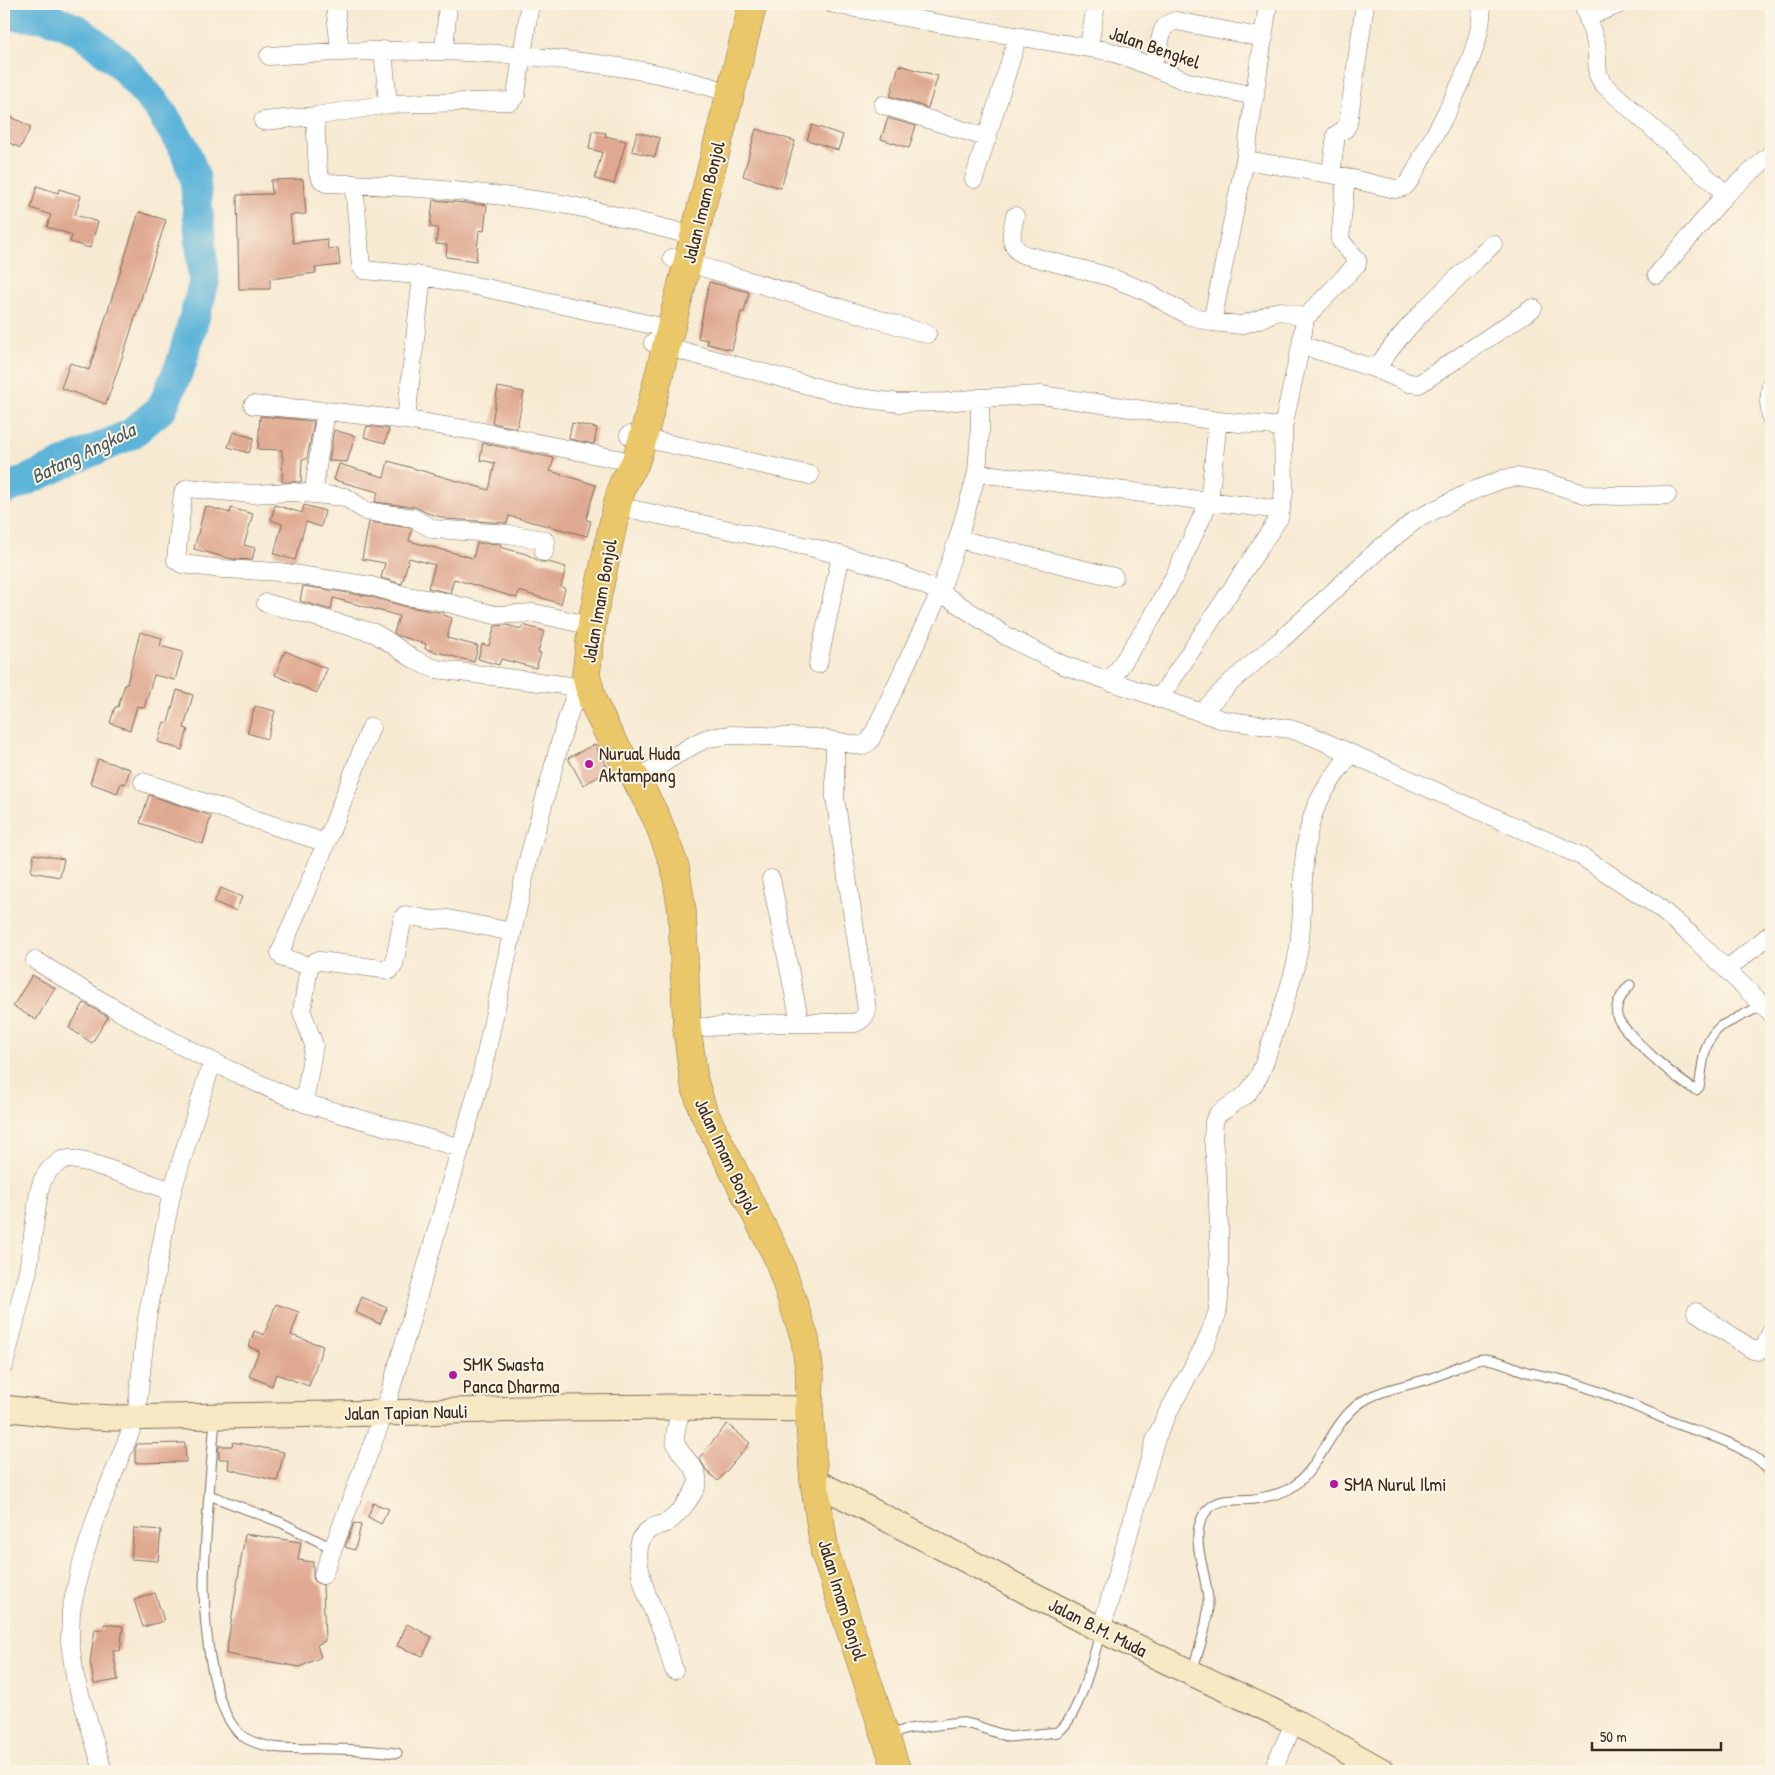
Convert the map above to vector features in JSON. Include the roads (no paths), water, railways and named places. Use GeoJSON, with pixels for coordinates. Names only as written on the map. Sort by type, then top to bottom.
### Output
{"type":"FeatureCollection","features":[{"type":"Feature","properties":{"kind":"highway","name":"Jalan Imam Bonjol"},"geometry":{"type":"LineString","coordinates":[[737,4],[723,91],[628,464],[592,626],[583,681],[609,735],[636,779],[657,820],[675,867],[682,910],[687,1028],[694,1081],[703,1111],[778,1258],[805,1339],[810,1375],[809,1409],[814,1481],[825,1553],[897,1771]]}},
{"type":"Feature","properties":{"kind":"highway","name":"Jalan Imam Bonjol"},"geometry":{"type":"LineString","coordinates":[[680,260],[679,232],[723,91],[753,4]]}},
{"type":"Feature","properties":{"kind":"main road","name":"Jalan Tapian Nauli"},"geometry":{"type":"LineString","coordinates":[[4,1408],[70,1416],[136,1418],[558,1408],[809,1409]]}},
{"type":"Feature","properties":{"kind":"main road","name":"Jalan B.M. Muda"},"geometry":{"type":"LineString","coordinates":[[814,1481],[1101,1630],[1295,1722],[1382,1771]]}},
{"type":"Feature","properties":{"kind":"street"},"geometry":{"type":"LineString","coordinates":[[335,4],[340,51]]}},
{"type":"Feature","properties":{"kind":"street"},"geometry":{"type":"LineString","coordinates":[[444,51],[448,4]]}},
{"type":"Feature","properties":{"kind":"street"},"geometry":{"type":"LineString","coordinates":[[262,121],[315,116],[388,104],[511,101],[516,95],[530,4]]}},
{"type":"Feature","properties":{"kind":"street","name":"Jalan Bengkel"},"geometry":{"type":"LineString","coordinates":[[833,4],[1108,51],[1188,82],[1255,96]]}},
{"type":"Feature","properties":{"kind":"street"},"geometry":{"type":"LineString","coordinates":[[1089,47],[1096,4]]}},
{"type":"Feature","properties":{"kind":"street"},"geometry":{"type":"LineString","coordinates":[[1212,322],[1245,160],[1268,4]]}},
{"type":"Feature","properties":{"kind":"street"},"geometry":{"type":"LineString","coordinates":[[1159,699],[1274,526],[1281,510],[1284,491],[1283,427],[1302,345],[1305,318],[1357,264],[1357,260],[1340,240],[1336,135],[1345,129],[1348,124],[1365,4]]}},
{"type":"Feature","properties":{"kind":"street"},"geometry":{"type":"LineString","coordinates":[[1245,160],[1288,166],[1395,189],[1406,186],[1440,124],[1466,70],[1480,27],[1481,4]]}},
{"type":"Feature","properties":{"kind":"street"},"geometry":{"type":"LineString","coordinates":[[1620,4],[1586,10],[1596,42],[1598,75],[1603,84],[1726,194]]}},
{"type":"Feature","properties":{"kind":"street"},"geometry":{"type":"LineString","coordinates":[[1152,67],[1163,30],[1171,22],[1264,38]]}},
{"type":"Feature","properties":{"kind":"street"},"geometry":{"type":"LineString","coordinates":[[974,179],[1018,36]]}},
{"type":"Feature","properties":{"kind":"street"},"geometry":{"type":"LineString","coordinates":[[383,50],[388,104]]}},
{"type":"Feature","properties":{"kind":"street"},"geometry":{"type":"LineString","coordinates":[[269,56],[383,50],[522,54],[652,71],[723,91]]}},
{"type":"Feature","properties":{"kind":"street"},"geometry":{"type":"LineString","coordinates":[[883,105],[988,138]]}},
{"type":"Feature","properties":{"kind":"street"},"geometry":{"type":"LineString","coordinates":[[315,116],[319,176],[326,183],[424,187],[488,194],[570,206],[679,232]]}},
{"type":"Feature","properties":{"kind":"street"},"geometry":{"type":"LineString","coordinates":[[1657,275],[1726,194],[1771,154]]}},
{"type":"Feature","properties":{"kind":"street"},"geometry":{"type":"LineString","coordinates":[[354,184],[362,268],[369,271],[422,276],[486,288],[852,397],[900,403],[947,402],[980,398],[1041,395],[1218,421],[1283,427]]}},
{"type":"Feature","properties":{"kind":"street"},"geometry":{"type":"LineString","coordinates":[[1015,216],[1012,242],[1013,247],[1022,254],[1107,276],[1145,291],[1188,315],[1212,322],[1241,325],[1281,311],[1305,318]]}},
{"type":"Feature","properties":{"kind":"street"},"geometry":{"type":"LineString","coordinates":[[1376,369],[1417,319],[1493,244]]}},
{"type":"Feature","properties":{"kind":"street"},"geometry":{"type":"LineString","coordinates":[[680,260],[927,334]]}},
{"type":"Feature","properties":{"kind":"street"},"geometry":{"type":"LineString","coordinates":[[406,420],[422,276]]}},
{"type":"Feature","properties":{"kind":"street"},"geometry":{"type":"LineString","coordinates":[[1302,345],[1376,369],[1409,383],[1419,384],[1533,308]]}},
{"type":"Feature","properties":{"kind":"street"},"geometry":{"type":"LineString","coordinates":[[1771,384],[1769,402],[1771,418]]}},
{"type":"Feature","properties":{"kind":"street"},"geometry":{"type":"LineString","coordinates":[[636,779],[708,738],[731,735],[818,738],[862,746],[872,739],[940,592],[958,539],[977,473],[980,398]]}},
{"type":"Feature","properties":{"kind":"street"},"geometry":{"type":"LineString","coordinates":[[252,405],[406,420],[483,432],[628,464],[810,476]]}},
{"type":"Feature","properties":{"kind":"street"},"geometry":{"type":"LineString","coordinates":[[314,494],[316,466],[326,411]]}},
{"type":"Feature","properties":{"kind":"street"},"geometry":{"type":"LineString","coordinates":[[1110,682],[1152,618],[1175,575],[1209,502],[1218,421]]}},
{"type":"Feature","properties":{"kind":"street"},"geometry":{"type":"LineString","coordinates":[[628,464],[841,555],[886,568],[940,592],[1006,636],[1062,665],[1223,720],[1289,729],[1307,734],[1581,856],[1656,905],[1767,1009]]}},
{"type":"Feature","properties":{"kind":"street"},"geometry":{"type":"LineString","coordinates":[[977,473],[1281,510]]}},
{"type":"Feature","properties":{"kind":"street"},"geometry":{"type":"LineString","coordinates":[[1201,713],[1232,681],[1281,640],[1378,550],[1417,519],[1470,492],[1503,479],[1517,477],[1546,482],[1588,495],[1667,495]]}},
{"type":"Feature","properties":{"kind":"street"},"geometry":{"type":"LineString","coordinates":[[544,552],[546,542],[544,540],[508,534],[433,529],[413,518],[366,511],[345,497],[293,492],[252,494],[186,488],[183,493],[176,560],[182,564],[223,569],[279,572],[371,586],[406,596],[495,615],[534,613],[592,626]]}},
{"type":"Feature","properties":{"kind":"street"},"geometry":{"type":"LineString","coordinates":[[958,539],[1114,578]]}},
{"type":"Feature","properties":{"kind":"street"},"geometry":{"type":"LineString","coordinates":[[818,664],[841,555]]}},
{"type":"Feature","properties":{"kind":"street"},"geometry":{"type":"LineString","coordinates":[[266,603],[374,633],[386,639],[424,666],[436,669],[583,681],[563,732],[528,860],[480,1081],[384,1413],[323,1575]]}},
{"type":"Feature","properties":{"kind":"street"},"geometry":{"type":"LineString","coordinates":[[310,966],[283,958],[280,953],[326,843],[371,727]]}},
{"type":"Feature","properties":{"kind":"street"},"geometry":{"type":"LineString","coordinates":[[687,1028],[800,1023],[855,1023],[863,1018],[867,1010],[835,797],[836,742]]}},
{"type":"Feature","properties":{"kind":"street"},"geometry":{"type":"LineString","coordinates":[[1101,1630],[1156,1438],[1206,1343],[1217,1314],[1220,1228],[1213,1139],[1214,1122],[1218,1114],[1247,1094],[1259,1076],[1265,1061],[1296,962],[1302,914],[1303,874],[1313,816],[1328,786],[1350,754]]}},
{"type":"Feature","properties":{"kind":"street"},"geometry":{"type":"LineString","coordinates":[[142,782],[326,843]]}},
{"type":"Feature","properties":{"kind":"street"},"geometry":{"type":"LineString","coordinates":[[771,879],[800,1023]]}},
{"type":"Feature","properties":{"kind":"street"},"geometry":{"type":"LineString","coordinates":[[304,1103],[314,1044],[302,1012],[310,966],[316,961],[390,970],[394,965],[402,920],[405,915],[432,920],[448,919],[512,932]]}},
{"type":"Feature","properties":{"kind":"street"},"geometry":{"type":"LineString","coordinates":[[1727,970],[1771,934]]}},
{"type":"Feature","properties":{"kind":"street"},"geometry":{"type":"LineString","coordinates":[[35,960],[99,1001],[212,1062],[304,1103],[461,1148]]}},
{"type":"Feature","properties":{"kind":"street"},"geometry":{"type":"LineString","coordinates":[[103,1771],[85,1717],[75,1677],[70,1642],[70,1612],[80,1569],[98,1512],[136,1418],[147,1318],[172,1192],[212,1062]]}},
{"type":"Feature","properties":{"kind":"street"},"geometry":{"type":"LineString","coordinates":[[4,1365],[28,1270],[39,1192],[43,1179],[50,1169],[62,1160],[70,1159],[91,1163],[172,1192]]}},
{"type":"Feature","properties":{"kind":"street"},"geometry":{"type":"LineString","coordinates":[[1696,1312],[1753,1350],[1758,1351],[1764,1348],[1771,1332]]}},
{"type":"Feature","properties":{"kind":"street"},"geometry":{"type":"LineString","coordinates":[[674,1670],[642,1579],[638,1562],[638,1548],[640,1540],[646,1532],[674,1518],[690,1498],[697,1484],[697,1474],[676,1443],[676,1428],[682,1407]]}},
{"type":"Feature","properties":{"kind":"street"},"geometry":{"type":"LineString","coordinates":[[1272,1771],[1295,1722]]}},
{"type":"Feature","properties":{"kind":"lane"},"geometry":{"type":"LineString","coordinates":[[1630,985],[1621,997],[1617,1008],[1618,1018],[1636,1041],[1669,1070],[1696,1090],[1699,1086],[1706,1046],[1715,1031],[1721,1026],[1767,1009]]}},
{"type":"Feature","properties":{"kind":"lane"},"geometry":{"type":"LineString","coordinates":[[1191,1673],[1202,1639],[1208,1607],[1208,1594],[1198,1541],[1198,1530],[1205,1512],[1221,1501],[1253,1499],[1279,1494],[1291,1488],[1311,1469],[1329,1439],[1348,1414],[1366,1399],[1387,1389],[1432,1378],[1480,1360],[1495,1361],[1524,1371],[1574,1383],[1724,1440],[1760,1461],[1771,1475]]}},
{"type":"Feature","properties":{"kind":"lane"},"geometry":{"type":"LineString","coordinates":[[215,1415],[204,1585],[214,1682],[224,1713],[239,1734],[248,1740],[273,1747],[350,1749],[397,1753]]}},
{"type":"Feature","properties":{"kind":"lane"},"geometry":{"type":"LineString","coordinates":[[209,1495],[280,1522],[332,1548]]}},
{"type":"Feature","properties":{"kind":"lane"},"geometry":{"type":"LineString","coordinates":[[885,1736],[908,1729],[959,1722],[1009,1737],[1058,1732],[1072,1715],[1101,1630]]}},
{"type":"Feature","properties":{"kind":"waterway","name":"Batang Angkola"},"geometry":{"type":"LineString","coordinates":[[4,15],[47,17],[78,30],[119,62],[158,107],[184,148],[195,178],[204,283],[181,364],[162,408],[131,434],[4,490]]}},
{"type":"Feature","properties":{"kind":"place","name":"Nurual Huda Aktampang"},"geometry":{"type":"Point","coordinates":[589,764]}},
{"type":"Feature","properties":{"kind":"place","name":"SMK Swasta Panca Dharma"},"geometry":{"type":"Point","coordinates":[453,1375]}},
{"type":"Feature","properties":{"kind":"place","name":"SMA Nurul Ilmi"},"geometry":{"type":"Point","coordinates":[1334,1484]}}]}
